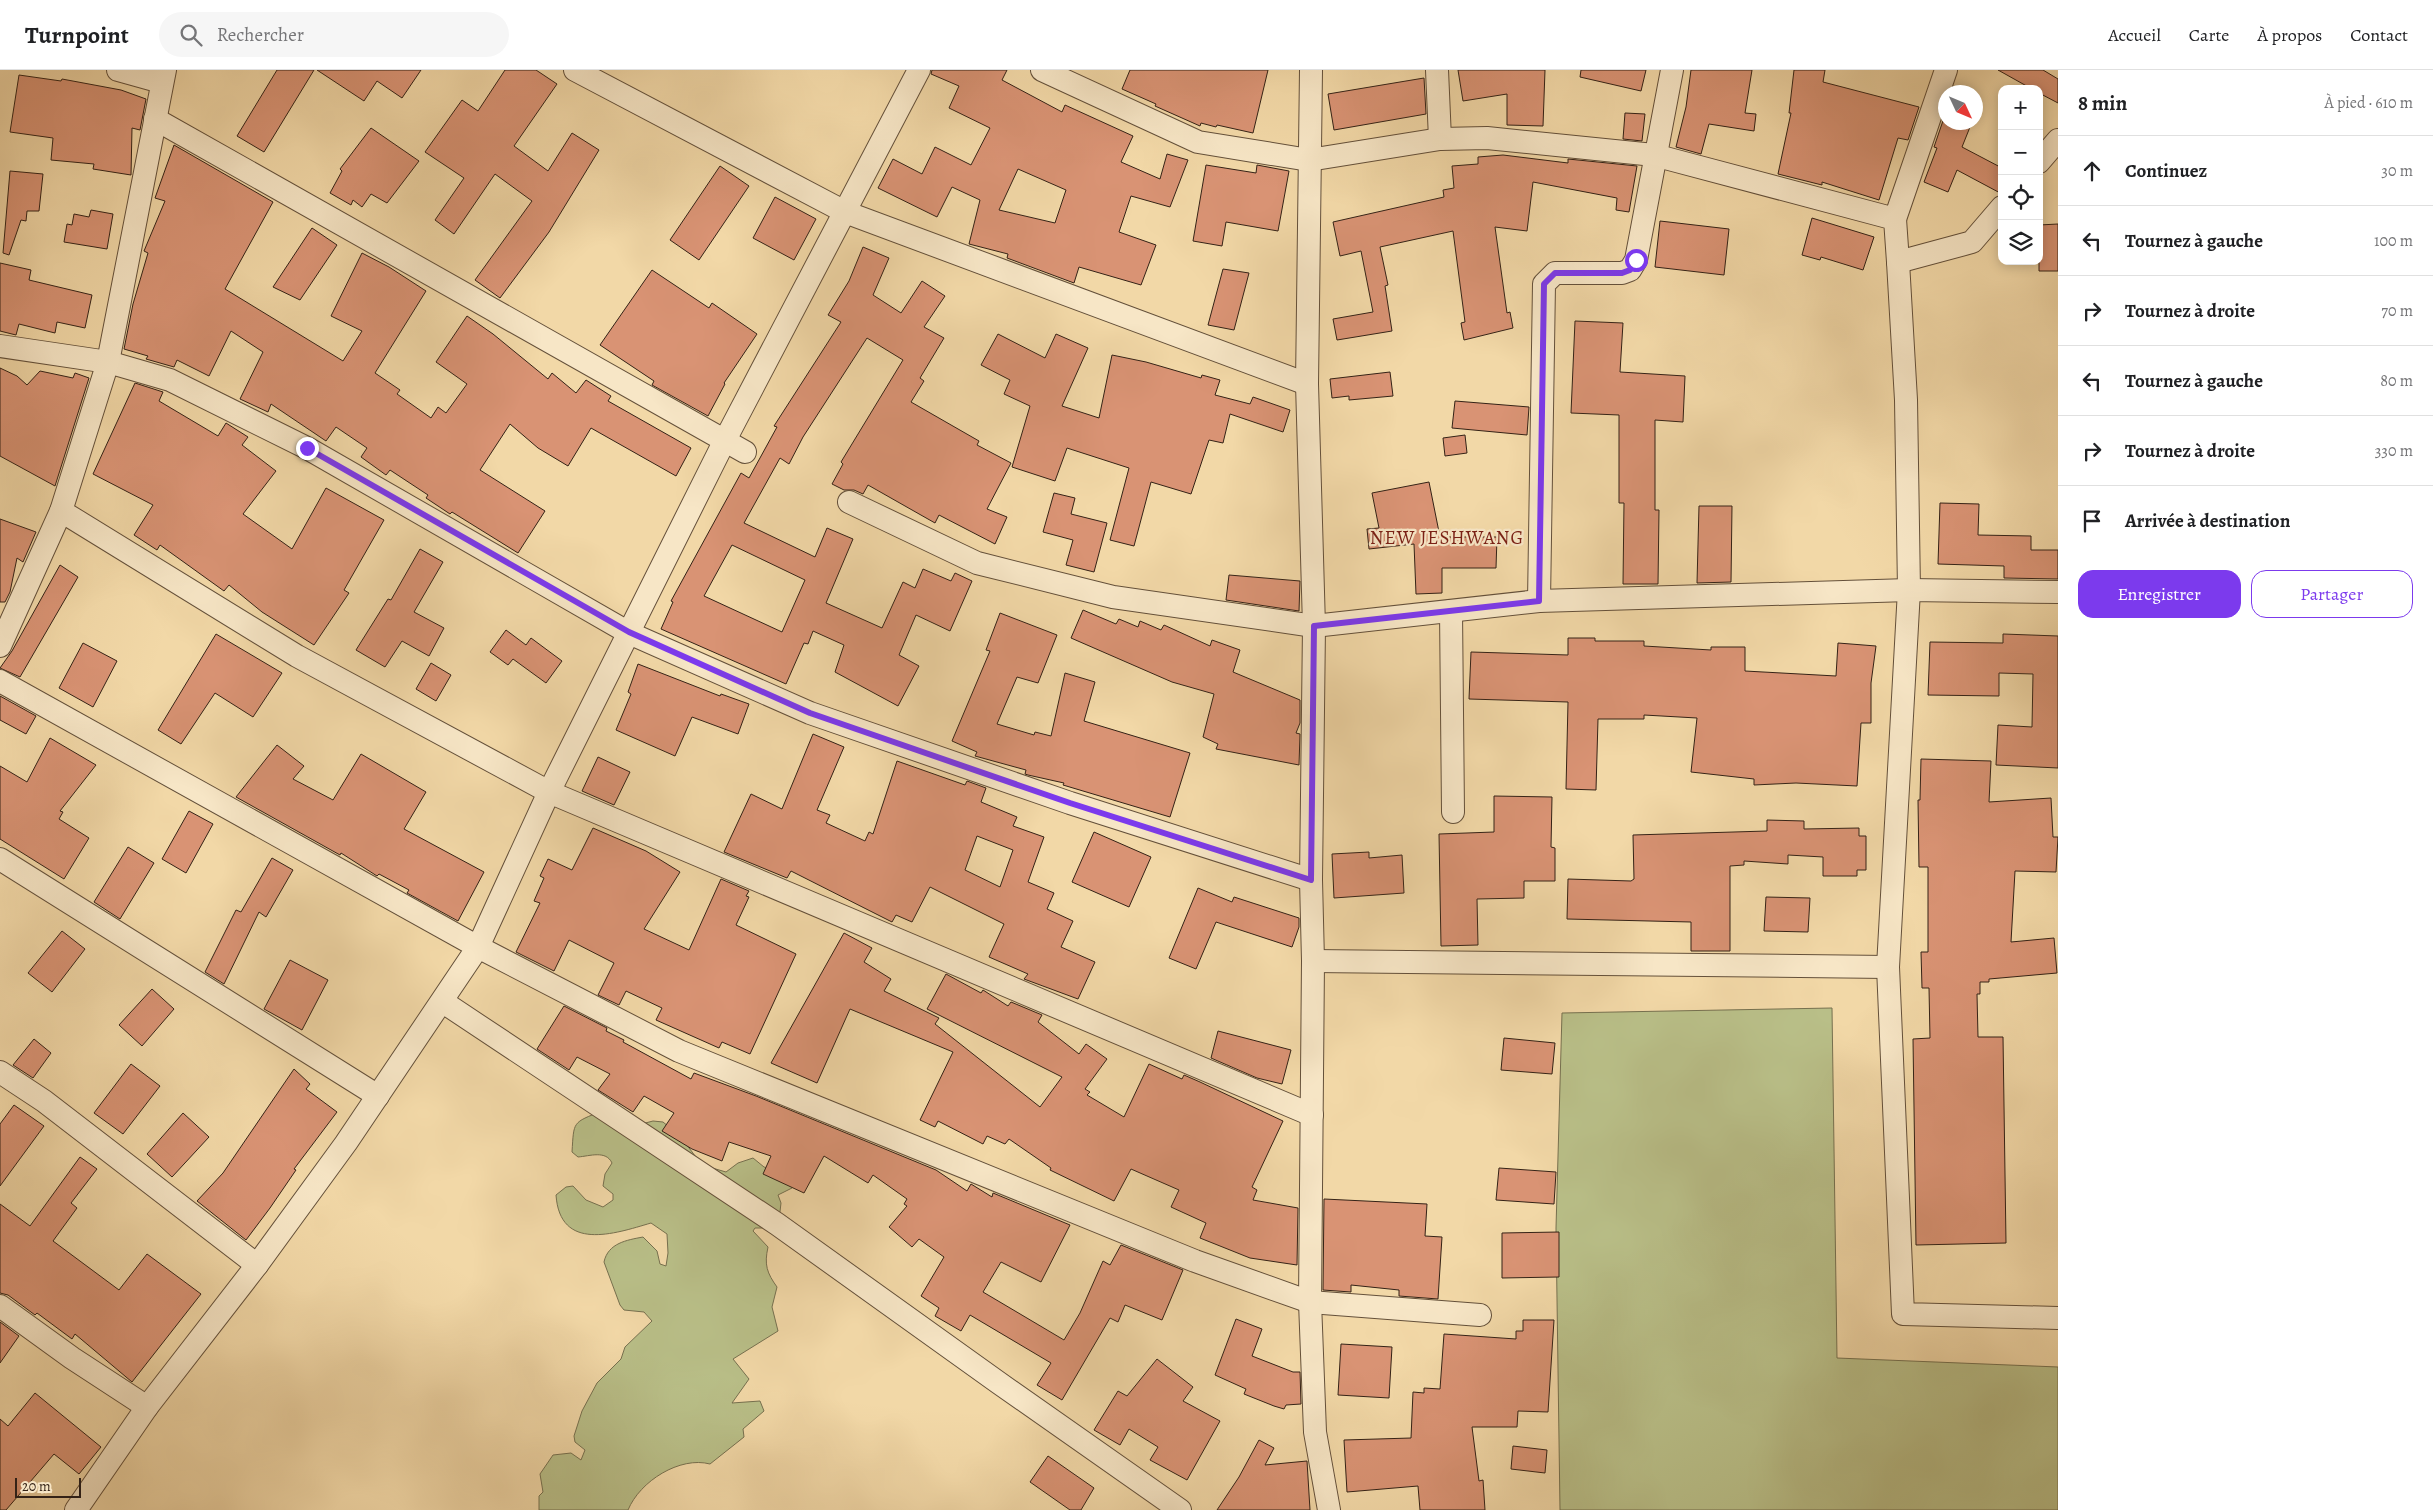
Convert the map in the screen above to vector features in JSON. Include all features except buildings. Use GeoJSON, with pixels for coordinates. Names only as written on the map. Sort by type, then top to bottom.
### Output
{"type":"FeatureCollection","features":[{"type":"Feature","properties":{"kind":"street"},"geometry":{"type":"LineString","coordinates":[[0,646],[61,511],[108,362],[163,76],[118,70]]}},
{"type":"Feature","properties":{"kind":"street"},"geometry":{"type":"LineString","coordinates":[[575,70],[845,212],[1307,384]]}},
{"type":"Feature","properties":{"kind":"street"},"geometry":{"type":"LineString","coordinates":[[76,1510],[147,1407],[257,1265],[378,1096],[443,1002],[478,947],[549,792],[724,442],[920,70]]}},
{"type":"Feature","properties":{"kind":"street"},"geometry":{"type":"LineString","coordinates":[[1042,70],[1198,142],[1309,160],[1440,139],[1487,138],[1654,156],[1895,219]]}},
{"type":"Feature","properties":{"kind":"street"},"geometry":{"type":"LineString","coordinates":[[1311,70],[1307,384],[1314,626],[1310,1302],[1315,1432],[1329,1510]]}},
{"type":"Feature","properties":{"kind":"street"},"geometry":{"type":"LineString","coordinates":[[1437,70],[1440,139]]}},
{"type":"Feature","properties":{"kind":"street"},"geometry":{"type":"LineString","coordinates":[[1539,601],[1544,284],[1555,273],[1622,273],[1630,270],[1636,260],[1654,156],[1672,70]]}},
{"type":"Feature","properties":{"kind":"street"},"geometry":{"type":"LineString","coordinates":[[1946,70],[1895,219],[1906,400],[1909,590],[1888,966],[1903,1314],[2058,1318]]}},
{"type":"Feature","properties":{"kind":"street"},"geometry":{"type":"LineString","coordinates":[[155,119],[724,442],[745,452]]}},
{"type":"Feature","properties":{"kind":"street"},"geometry":{"type":"LineString","coordinates":[[2043,157],[2058,140]]}},
{"type":"Feature","properties":{"kind":"street"},"geometry":{"type":"LineString","coordinates":[[1898,262],[1972,242],[1998,212]]}},
{"type":"Feature","properties":{"kind":"street"},"geometry":{"type":"LineString","coordinates":[[0,346],[108,362],[170,380],[307,448],[629,632],[810,713],[1070,803],[1311,880]]}},
{"type":"Feature","properties":{"kind":"street"},"geometry":{"type":"LineString","coordinates":[[850,502],[977,563],[1113,597],[1314,626],[1539,601],[1909,590],[2058,592]]}},
{"type":"Feature","properties":{"kind":"street"},"geometry":{"type":"LineString","coordinates":[[61,511],[297,656],[549,792],[1312,1115]]}},
{"type":"Feature","properties":{"kind":"street"},"geometry":{"type":"LineString","coordinates":[[1451,611],[1453,812]]}},
{"type":"Feature","properties":{"kind":"street"},"geometry":{"type":"LineString","coordinates":[[0,681],[478,947],[679,1051],[1195,1261],[1310,1302],[1480,1315]]}},
{"type":"Feature","properties":{"kind":"street"},"geometry":{"type":"LineString","coordinates":[[0,859],[378,1096]]}},
{"type":"Feature","properties":{"kind":"street"},"geometry":{"type":"LineString","coordinates":[[1313,961],[1888,966]]}},
{"type":"Feature","properties":{"kind":"street"},"geometry":{"type":"LineString","coordinates":[[443,1002],[778,1224],[1180,1510]]}},
{"type":"Feature","properties":{"kind":"street"},"geometry":{"type":"LineString","coordinates":[[0,1072],[44,1101],[257,1265]]}},
{"type":"Feature","properties":{"kind":"street"},"geometry":{"type":"LineString","coordinates":[[0,1306],[72,1358],[147,1407]]}},
{"type":"Feature","properties":{"kind":"green space"},"geometry":{"type":"Polygon","coordinates":[[[1832,1008],[1837,1358],[2058,1367],[2058,1510],[1560,1510],[1556,1228],[1562,1013],[1832,1008]]]}},
{"type":"Feature","properties":{"kind":"green space"},"geometry":{"type":"Polygon","coordinates":[[[602,1111],[630,1127],[653,1121],[663,1122],[680,1136],[702,1165],[726,1172],[738,1163],[753,1158],[764,1167],[789,1174],[793,1183],[792,1188],[778,1195],[781,1203],[779,1220],[764,1228],[755,1228],[753,1231],[768,1247],[767,1268],[777,1287],[772,1307],[778,1331],[733,1359],[749,1379],[732,1403],[760,1401],[764,1411],[743,1429],[744,1437],[710,1464],[698,1462],[686,1464],[662,1473],[642,1489],[628,1510],[539,1510],[539,1496],[543,1492],[540,1474],[553,1455],[571,1453],[581,1460],[585,1450],[575,1442],[574,1436],[582,1411],[597,1383],[621,1359],[625,1347],[652,1321],[644,1312],[624,1310],[620,1305],[604,1262],[606,1256],[610,1250],[619,1244],[643,1237],[657,1251],[660,1264],[666,1266],[668,1253],[667,1234],[651,1223],[606,1234],[591,1235],[578,1232],[567,1225],[560,1213],[556,1195],[566,1187],[573,1186],[586,1200],[603,1207],[613,1200],[613,1194],[603,1186],[605,1174],[612,1163],[609,1159],[602,1155],[578,1157],[572,1152],[573,1134],[576,1124],[602,1111]]]}},
{"type":"Feature","properties":{"kind":"district","name":"NEW JESHWANG"},"geometry":{"type":"Point","coordinates":[1447,538]}},
{"type":"Feature","properties":{"kind":"route"},"geometry":{"type":"LineString","coordinates":[[307,448],[629,632],[810,713],[1070,803],[1311,880],[1314,626],[1539,601],[1544,284],[1555,273],[1622,273],[1630,270],[1636,260]]}}]}
